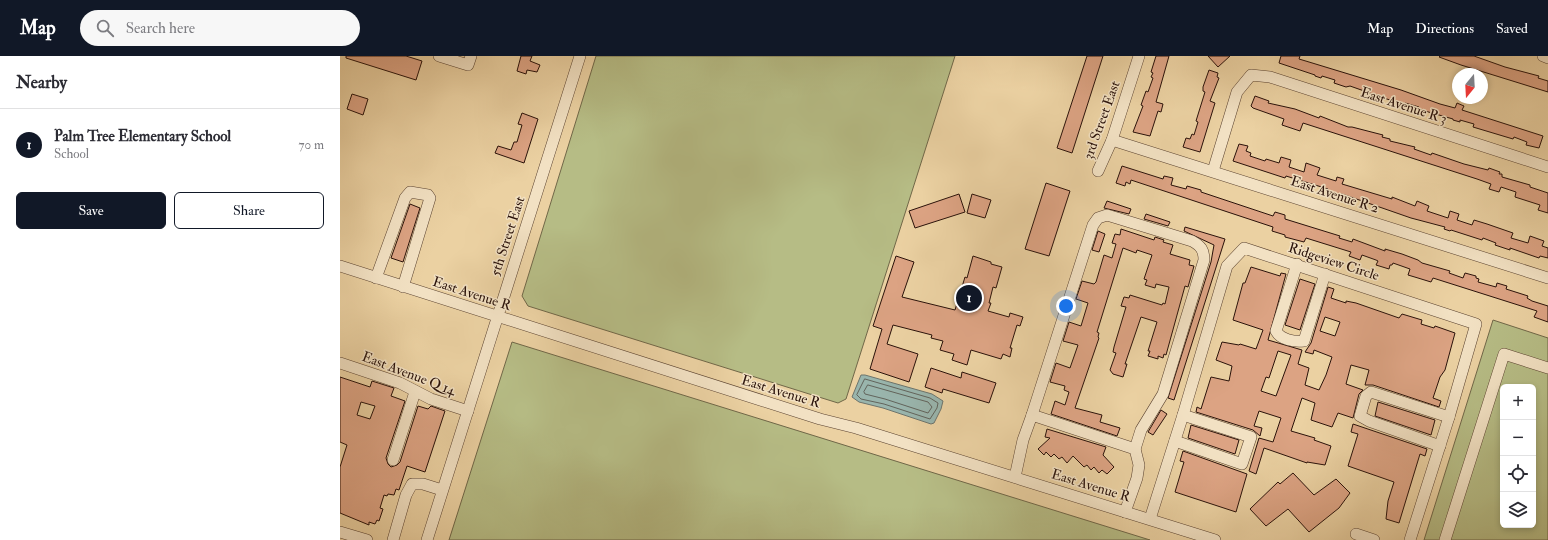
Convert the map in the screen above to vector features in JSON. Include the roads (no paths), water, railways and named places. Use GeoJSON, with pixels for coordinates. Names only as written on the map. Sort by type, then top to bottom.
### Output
{"type":"FeatureCollection","features":[{"type":"Feature","properties":{"kind":"street"},"geometry":{"type":"LineString","coordinates":[[439,56],[468,65],[471,56]]}},
{"type":"Feature","properties":{"kind":"street","name":"5th Street East"},"geometry":{"type":"LineString","coordinates":[[427,540],[580,56]]}},
{"type":"Feature","properties":{"kind":"street","name":"3rd Street East"},"geometry":{"type":"LineString","coordinates":[[1098,171],[1112,140],[1139,56]]}},
{"type":"Feature","properties":{"kind":"street"},"geometry":{"type":"LineString","coordinates":[[1543,56],[1548,58]]}},
{"type":"Feature","properties":{"kind":"street","name":"East Avenue R 3"},"geometry":{"type":"LineString","coordinates":[[1213,171],[1237,92],[1251,75],[1270,77],[1548,167]]}},
{"type":"Feature","properties":{"kind":"street","name":"East Avenue R 2"},"geometry":{"type":"LineString","coordinates":[[1112,140],[1548,278]]}},
{"type":"Feature","properties":{"kind":"street"},"geometry":{"type":"LineString","coordinates":[[376,278],[405,198],[410,192],[428,195],[430,198],[403,287]]}},
{"type":"Feature","properties":{"kind":"street"},"geometry":{"type":"LineString","coordinates":[[1015,478],[1023,440],[1093,225],[1098,218],[1107,215],[1192,241],[1200,245],[1204,251],[1204,260],[1163,394],[1141,430],[1136,449],[1139,465],[1138,471],[1125,512]]}},
{"type":"Feature","properties":{"kind":"street","name":"Ridgeview Circle"},"geometry":{"type":"LineString","coordinates":[[1150,519],[1183,415],[1227,266],[1244,248],[1297,264],[1476,324],[1450,417],[1410,540]]}},
{"type":"Feature","properties":{"kind":"street"},"geometry":{"type":"LineString","coordinates":[[1297,264],[1276,331],[1287,340],[1298,342],[1304,341],[1325,274]]}},
{"type":"Feature","properties":{"kind":"street","name":"East Avenue R"},"geometry":{"type":"LineString","coordinates":[[340,266],[820,419],[1215,540]]}},
{"type":"Feature","properties":{"kind":"street"},"geometry":{"type":"LineString","coordinates":[[1445,540],[1504,354],[1548,368]]}},
{"type":"Feature","properties":{"kind":"street","name":"East Avenue Q 14"},"geometry":{"type":"LineString","coordinates":[[340,363],[400,383],[415,392],[468,411]]}},
{"type":"Feature","properties":{"kind":"street"},"geometry":{"type":"LineString","coordinates":[[393,460],[415,392]]}},
{"type":"Feature","properties":{"kind":"street"},"geometry":{"type":"LineString","coordinates":[[1440,446],[1368,421],[1360,416],[1366,396],[1372,392],[1450,417]]}},
{"type":"Feature","properties":{"kind":"street"},"geometry":{"type":"LineString","coordinates":[[1032,415],[1136,449]]}},
{"type":"Feature","properties":{"kind":"street"},"geometry":{"type":"LineString","coordinates":[[1175,441],[1242,464],[1251,438],[1183,415]]}},
{"type":"Feature","properties":{"kind":"street"},"geometry":{"type":"LineString","coordinates":[[393,540],[406,495],[412,484],[423,484],[442,490]]}},
{"type":"Feature","properties":{"kind":"street"},"geometry":{"type":"LineString","coordinates":[[340,532],[367,540]]}},
{"type":"Feature","properties":{"kind":"street"},"geometry":{"type":"LineString","coordinates":[[1356,534],[1374,540]]}},
{"type":"Feature","properties":{"kind":"water"},"geometry":{"type":"Polygon","coordinates":[[[861,375],[932,394],[943,401],[934,423],[931,424],[883,408],[859,402],[852,397],[861,375]]]}},
{"type":"Feature","properties":{"kind":"place","name":"Palm Tree Elementary School"},"geometry":{"type":"Point","coordinates":[969,298]}}]}
